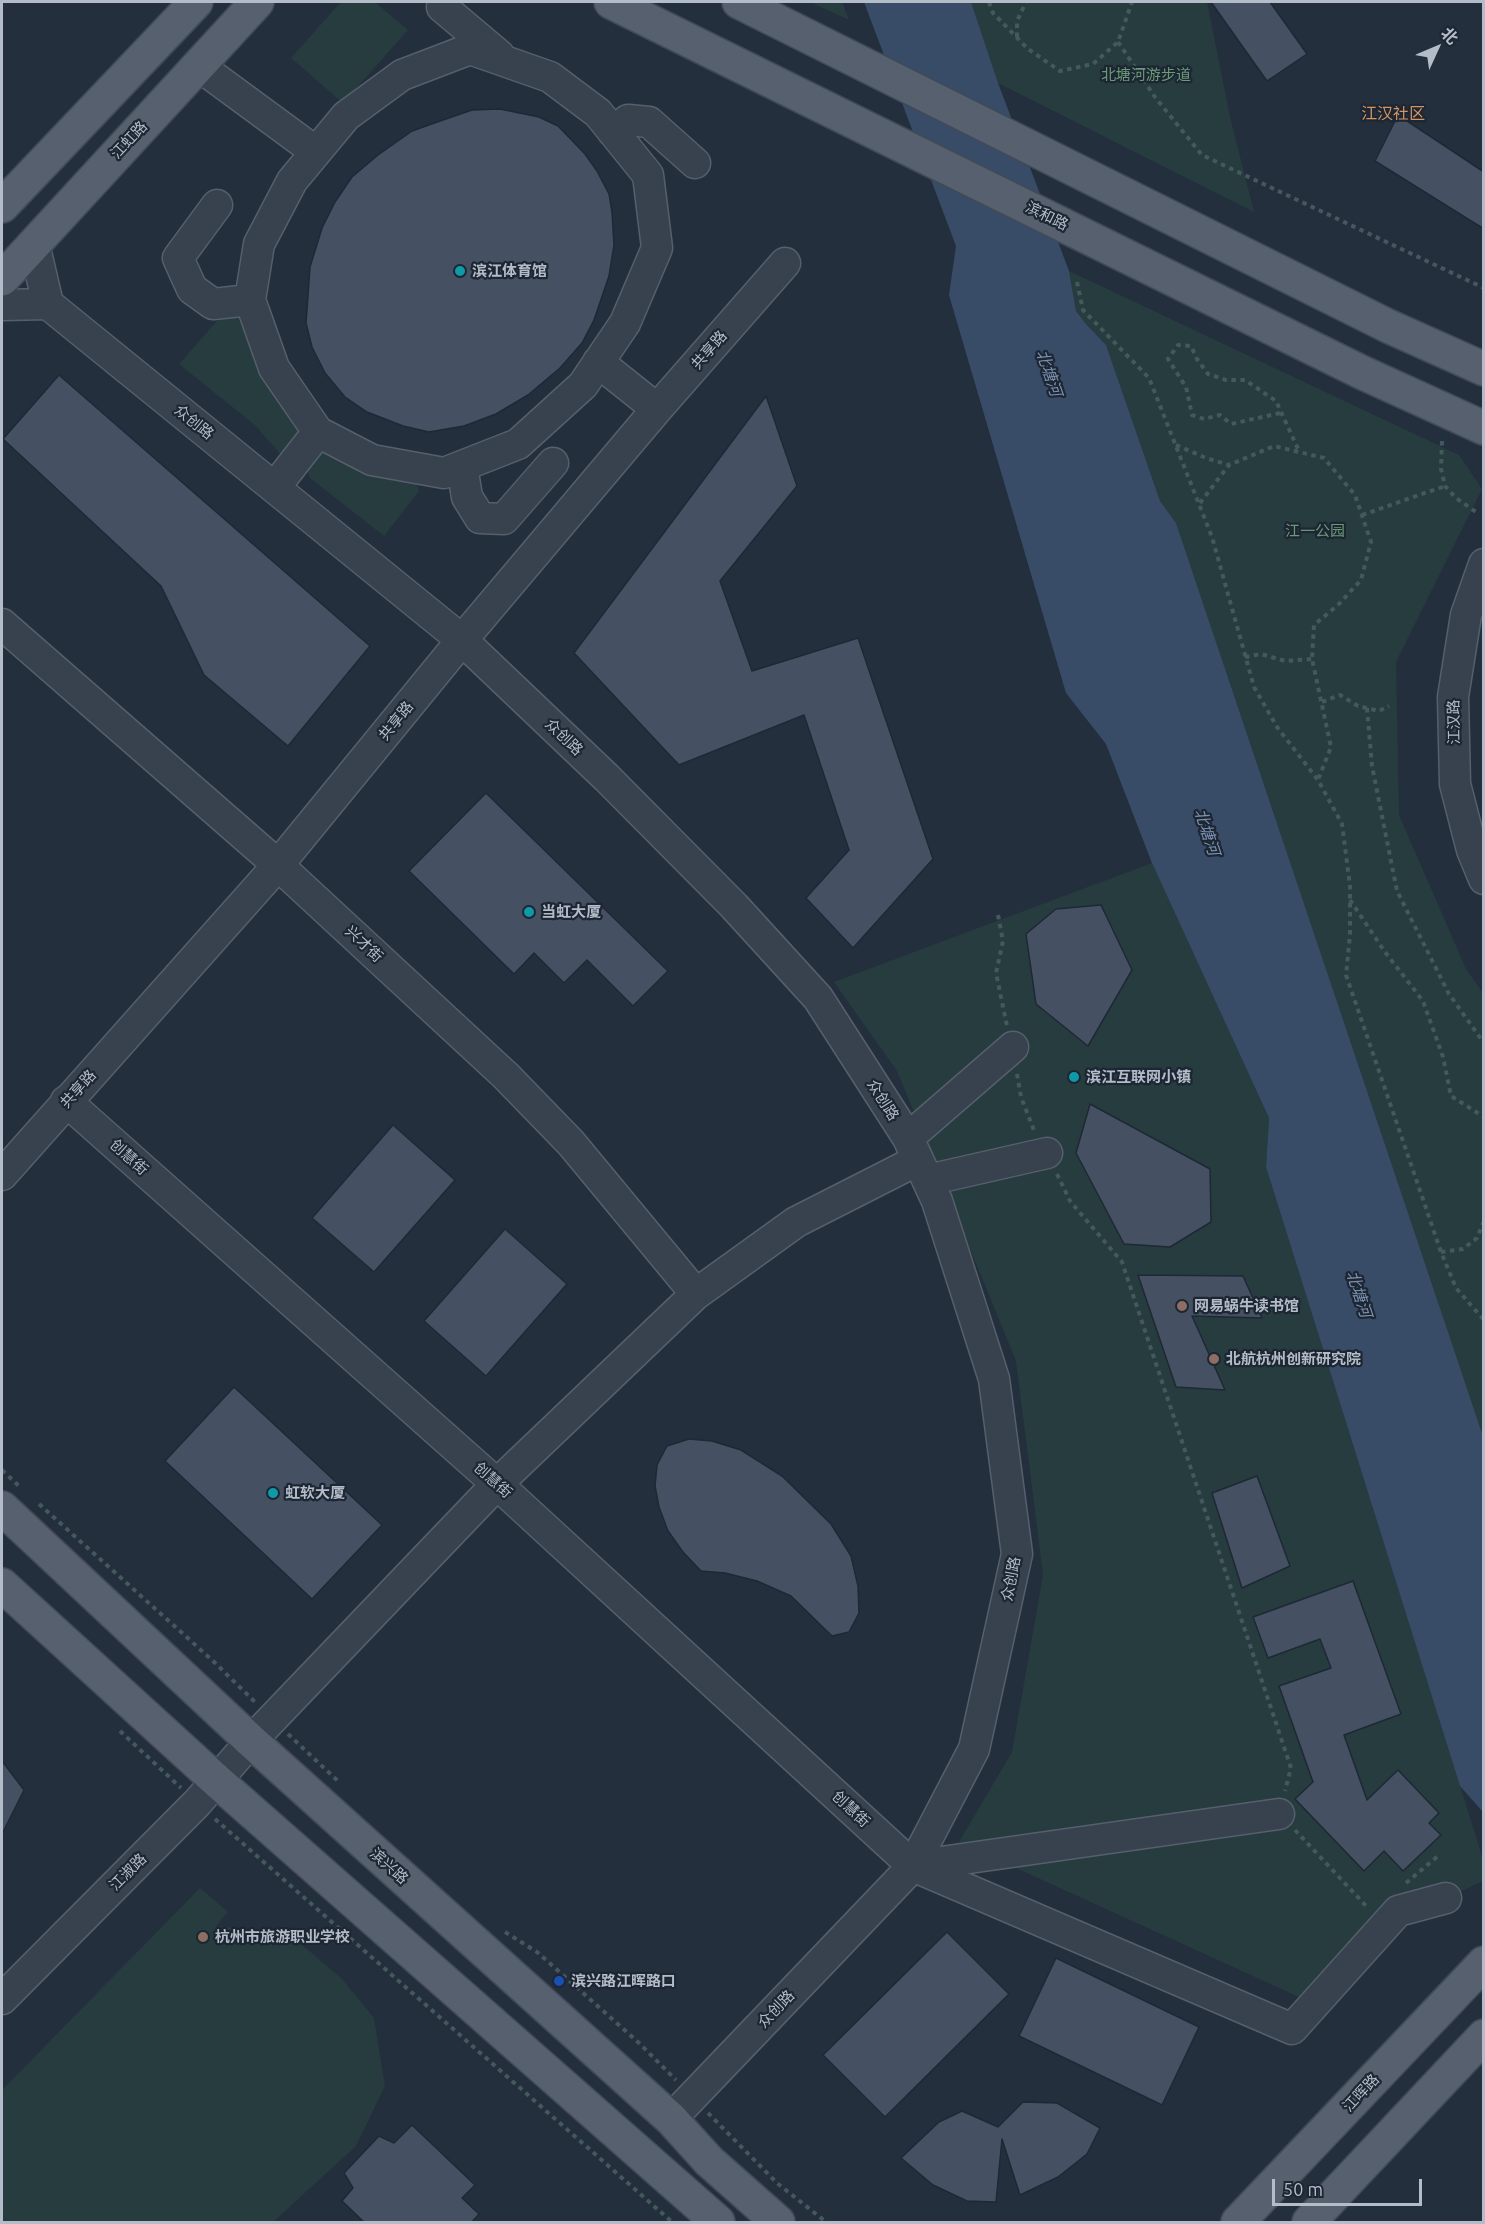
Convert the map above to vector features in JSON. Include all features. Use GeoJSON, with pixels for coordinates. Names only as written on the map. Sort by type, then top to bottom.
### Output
{"type":"FeatureCollection","features":[{"type":"Feature","properties":{"kind":"main road"},"geometry":{"type":"LineString","coordinates":[[2,206],[196,2]]}},
{"type":"Feature","properties":{"kind":"main road","name":"江虹路"},"geometry":{"type":"LineString","coordinates":[[2,279],[257,2]]}},
{"type":"Feature","properties":{"kind":"main road","name":"滨和路"},"geometry":{"type":"LineString","coordinates":[[611,2],[1361,372],[1484,428]]}},
{"type":"Feature","properties":{"kind":"main road"},"geometry":{"type":"LineString","coordinates":[[739,2],[1388,326],[1484,369]]}},
{"type":"Feature","properties":{"kind":"main road","name":"滨兴路"},"geometry":{"type":"LineString","coordinates":[[15,1501],[262,1730],[681,2108],[710,2161],[778,2223]]}},
{"type":"Feature","properties":{"kind":"main road"},"geometry":{"type":"LineString","coordinates":[[2,1585],[207,1792],[718,2223]]}},
{"type":"Feature","properties":{"kind":"main road","name":"江晖路"},"geometry":{"type":"LineString","coordinates":[[1238,2223],[1484,1963]]}},
{"type":"Feature","properties":{"kind":"main road"},"geometry":{"type":"LineString","coordinates":[[1309,2223],[1484,2036]]}},
{"type":"Feature","properties":{"kind":"street"},"geometry":{"type":"LineString","coordinates":[[446,2],[442,7],[508,62]]}},
{"type":"Feature","properties":{"kind":"street"},"geometry":{"type":"LineString","coordinates":[[470,49],[550,77],[598,113],[613,132],[648,175],[657,248],[625,323],[583,385],[518,444],[444,473],[372,460],[318,432],[274,368],[250,300],[259,244],[292,181],[346,116],[402,75],[470,49]]}},
{"type":"Feature","properties":{"kind":"street"},"geometry":{"type":"LineString","coordinates":[[198,66],[316,152]]}},
{"type":"Feature","properties":{"kind":"street"},"geometry":{"type":"LineString","coordinates":[[613,132],[628,120],[649,122],[695,163]]}},
{"type":"Feature","properties":{"kind":"street"},"geometry":{"type":"LineString","coordinates":[[217,205],[178,258],[192,288],[213,304],[250,300]]}},
{"type":"Feature","properties":{"kind":"street"},"geometry":{"type":"LineString","coordinates":[[2,305],[48,304],[34,244]]}},
{"type":"Feature","properties":{"kind":"street","name":"共享路"},"geometry":{"type":"LineString","coordinates":[[2,1175],[278,865],[462,640],[657,409],[786,263]]}},
{"type":"Feature","properties":{"kind":"street","name":"众创路"},"geometry":{"type":"LineString","coordinates":[[48,304],[462,640],[607,778],[734,906],[818,998],[918,1160],[937,1202],[994,1379],[1017,1554],[974,1749],[913,1866],[681,2108]]}},
{"type":"Feature","properties":{"kind":"street"},"geometry":{"type":"LineString","coordinates":[[598,362],[657,409]]}},
{"type":"Feature","properties":{"kind":"street"},"geometry":{"type":"LineString","coordinates":[[275,487],[318,432]]}},
{"type":"Feature","properties":{"kind":"street"},"geometry":{"type":"LineString","coordinates":[[462,466],[467,497],[480,518],[504,519],[553,463]]}},
{"type":"Feature","properties":{"kind":"street","name":"江汉路"},"geometry":{"type":"LineString","coordinates":[[1484,564],[1466,615],[1452,697],[1455,784],[1472,850],[1484,879]]}},
{"type":"Feature","properties":{"kind":"street","name":"兴才街"},"geometry":{"type":"LineString","coordinates":[[2,624],[278,865],[514,1084],[571,1143],[696,1294]]}},
{"type":"Feature","properties":{"kind":"street"},"geometry":{"type":"LineString","coordinates":[[918,1160],[1013,1047]]}},
{"type":"Feature","properties":{"kind":"street","name":"创慧街"},"geometry":{"type":"LineString","coordinates":[[66,1101],[497,1484],[913,1866],[1292,2029],[1398,1911],[1446,1899]]}},
{"type":"Feature","properties":{"kind":"street"},"geometry":{"type":"LineString","coordinates":[[918,1160],[1047,1153]]}},
{"type":"Feature","properties":{"kind":"street","name":"江淑路"},"geometry":{"type":"LineString","coordinates":[[2,2000],[207,1792],[262,1730],[497,1484],[696,1294],[796,1222],[918,1160]]}},
{"type":"Feature","properties":{"kind":"street"},"geometry":{"type":"LineString","coordinates":[[913,1866],[1279,1814]]}},
{"type":"Feature","properties":{"kind":"path"},"geometry":{"type":"LineString","coordinates":[[989,2],[993,13],[1028,49],[1060,71],[1093,64],[1118,42],[1132,2]]}},
{"type":"Feature","properties":{"kind":"path"},"geometry":{"type":"LineString","coordinates":[[1017,37],[1017,21],[1026,2]]}},
{"type":"Feature","properties":{"kind":"path"},"geometry":{"type":"LineString","coordinates":[[1118,42],[1155,98],[1202,155],[1484,288]]}},
{"type":"Feature","properties":{"kind":"path"},"geometry":{"type":"LineString","coordinates":[[1077,282],[1083,310],[1149,378],[1212,537],[1254,687],[1271,717],[1318,780],[1342,824],[1350,900],[1350,934],[1346,975],[1441,1252],[1456,1288],[1484,1320]]}},
{"type":"Feature","properties":{"kind":"path"},"geometry":{"type":"LineString","coordinates":[[1280,413],[1231,424],[1220,415],[1204,419],[1192,415],[1186,387],[1168,359],[1178,345],[1191,346],[1208,374],[1226,380],[1245,380],[1276,401],[1300,452]]}},
{"type":"Feature","properties":{"kind":"path"},"geometry":{"type":"LineString","coordinates":[[1442,441],[1441,469],[1445,486],[1456,498],[1476,512]]}},
{"type":"Feature","properties":{"kind":"path"},"geometry":{"type":"LineString","coordinates":[[1176,445],[1229,465]]}},
{"type":"Feature","properties":{"kind":"path"},"geometry":{"type":"LineString","coordinates":[[1199,503],[1229,465],[1275,446],[1324,458],[1356,495],[1371,542],[1361,580],[1314,625],[1312,659],[1331,747],[1318,780]]}},
{"type":"Feature","properties":{"kind":"path"},"geometry":{"type":"LineString","coordinates":[[1362,515],[1445,486]]}},
{"type":"Feature","properties":{"kind":"path"},"geometry":{"type":"LineString","coordinates":[[1245,657],[1261,654],[1285,661],[1312,659]]}},
{"type":"Feature","properties":{"kind":"path"},"geometry":{"type":"LineString","coordinates":[[1322,702],[1341,695],[1358,706],[1379,711],[1389,706]]}},
{"type":"Feature","properties":{"kind":"path"},"geometry":{"type":"LineString","coordinates":[[1367,708],[1372,766],[1397,891],[1449,994],[1484,1043]]}},
{"type":"Feature","properties":{"kind":"path"},"geometry":{"type":"LineString","coordinates":[[1350,900],[1385,952],[1423,1001],[1443,1057],[1451,1096],[1484,1117]]}},
{"type":"Feature","properties":{"kind":"path"},"geometry":{"type":"LineString","coordinates":[[998,915],[1003,941],[996,973],[1024,1107],[1031,1126],[1070,1201],[1122,1262],[1291,1768],[1279,1814],[1371,1911]]}},
{"type":"Feature","properties":{"kind":"path"},"geometry":{"type":"LineString","coordinates":[[1441,1252],[1462,1249],[1477,1238],[1484,1221]]}},
{"type":"Feature","properties":{"kind":"path"},"geometry":{"type":"LineString","coordinates":[[2,1470],[15,1501]]}},
{"type":"Feature","properties":{"kind":"path"},"geometry":{"type":"LineString","coordinates":[[37,1502],[212,1660],[262,1730],[340,1783]]}},
{"type":"Feature","properties":{"kind":"path"},"geometry":{"type":"LineString","coordinates":[[112,1724],[207,1792],[672,2223]]}},
{"type":"Feature","properties":{"kind":"path"},"geometry":{"type":"LineString","coordinates":[[1405,1884],[1438,1856]]}},
{"type":"Feature","properties":{"kind":"path"},"geometry":{"type":"LineString","coordinates":[[497,1926],[537,1952],[638,2042],[681,2108],[826,2223]]}},
{"type":"Feature","properties":{"kind":"green space"},"geometry":{"type":"Polygon","coordinates":[[[341,2],[375,2],[408,30],[343,103],[291,58],[341,2]]]}},
{"type":"Feature","properties":{"kind":"green space"},"geometry":{"type":"Polygon","coordinates":[[[810,2],[842,2],[849,20],[810,2]]]}},
{"type":"Feature","properties":{"kind":"green space","name":"北塘河游步道"},"geometry":{"type":"Polygon","coordinates":[[[971,2],[1207,2],[1230,117],[1254,212],[998,83],[971,2]]]}},
{"type":"Feature","properties":{"kind":"green space","name":"江一公园"},"geometry":{"type":"Polygon","coordinates":[[[1069,271],[1459,455],[1482,489],[1396,662],[1399,815],[1466,969],[1483,993],[1483,1436],[1176,523],[1160,501],[1106,345],[1076,311],[1069,271]]]}},
{"type":"Feature","properties":{"kind":"green space"},"geometry":{"type":"Polygon","coordinates":[[[242,311],[307,436],[292,455],[281,455],[256,426],[179,364],[222,315],[242,311]]]}},
{"type":"Feature","properties":{"kind":"green space"},"geometry":{"type":"Polygon","coordinates":[[[315,448],[415,479],[419,491],[384,536],[310,478],[304,464],[315,448]]]}},
{"type":"Feature","properties":{"kind":"green space"},"geometry":{"type":"Polygon","coordinates":[[[1152,863],[1269,1118],[1266,1167],[1483,1859],[1483,1881],[1446,1898],[1398,1911],[1299,1997],[959,1842],[1012,1752],[1043,1575],[1016,1361],[897,1071],[834,982],[1152,863]]]}},
{"type":"Feature","properties":{"kind":"green space","name":"杭州市旅游职业学校"},"geometry":{"type":"Polygon","coordinates":[[[200,1888],[228,1912],[216,1926],[288,1933],[341,1978],[374,2018],[385,2086],[356,2146],[273,2222],[2,2222],[2,2090],[200,1888]]]}},
{"type":"Feature","properties":{"kind":"water","name":"北塘河"},"geometry":{"type":"Polygon","coordinates":[[[864,2],[971,2],[998,83],[1069,271],[1076,311],[1106,345],[1160,501],[1176,523],[1483,1436],[1483,1812],[1460,1786],[1266,1167],[1269,1118],[1152,863],[1106,744],[1066,693],[949,295],[956,246],[864,2]]]}},
{"type":"Feature","properties":{"kind":"building"},"geometry":{"type":"Polygon","coordinates":[[[1211,2],[1270,2],[1307,54],[1267,81],[1211,2]]]}},
{"type":"Feature","properties":{"kind":"building","name":"滨江体育馆"},"geometry":{"type":"Polygon","coordinates":[[[500,109],[539,117],[558,126],[585,154],[597,171],[609,194],[612,212],[614,245],[609,276],[594,320],[582,343],[560,368],[528,395],[496,414],[464,426],[429,432],[403,426],[367,412],[345,397],[325,373],[312,347],[306,323],[310,267],[322,228],[335,202],[352,177],[378,155],[412,131],[472,110],[500,109]]]}},
{"type":"Feature","properties":{"kind":"building"},"geometry":{"type":"Polygon","coordinates":[[[1398,115],[1484,172],[1484,229],[1375,161],[1398,115]]]}},
{"type":"Feature","properties":{"kind":"building"},"geometry":{"type":"Polygon","coordinates":[[[59,375],[370,646],[288,746],[204,675],[161,586],[3,439],[59,375]]]}},
{"type":"Feature","properties":{"kind":"building"},"geometry":{"type":"Polygon","coordinates":[[[766,396],[797,486],[720,581],[752,671],[858,638],[933,859],[853,948],[806,898],[849,850],[804,715],[679,765],[574,653],[766,396]]]}},
{"type":"Feature","properties":{"kind":"building","name":"当虹大厦"},"geometry":{"type":"Polygon","coordinates":[[[486,793],[668,971],[633,1006],[587,960],[564,983],[534,953],[514,974],[409,871],[486,793]]]}},
{"type":"Feature","properties":{"kind":"building"},"geometry":{"type":"Polygon","coordinates":[[[1101,905],[1132,970],[1088,1046],[1036,1004],[1026,934],[1056,909],[1101,905]]]}},
{"type":"Feature","properties":{"kind":"building"},"geometry":{"type":"Polygon","coordinates":[[[1090,1104],[1210,1169],[1211,1222],[1170,1247],[1124,1244],[1076,1153],[1090,1104]]]}},
{"type":"Feature","properties":{"kind":"building"},"geometry":{"type":"Polygon","coordinates":[[[393,1125],[455,1180],[374,1272],[312,1218],[393,1125]]]}},
{"type":"Feature","properties":{"kind":"building"},"geometry":{"type":"Polygon","coordinates":[[[505,1229],[567,1284],[486,1376],[424,1321],[505,1229]]]}},
{"type":"Feature","properties":{"kind":"building"},"geometry":{"type":"Polygon","coordinates":[[[1138,1275],[1243,1276],[1262,1318],[1192,1316],[1225,1390],[1176,1387],[1138,1275]]]}},
{"type":"Feature","properties":{"kind":"building","name":"虹软大厦"},"geometry":{"type":"Polygon","coordinates":[[[234,1387],[382,1525],[312,1599],[165,1461],[234,1387]]]}},
{"type":"Feature","properties":{"kind":"building"},"geometry":{"type":"Polygon","coordinates":[[[689,1439],[712,1441],[741,1450],[782,1476],[831,1524],[851,1556],[858,1586],[859,1613],[849,1632],[832,1636],[791,1596],[757,1581],[725,1573],[701,1571],[683,1552],[668,1531],[659,1507],[655,1486],[657,1465],[667,1446],[689,1439]]]}},
{"type":"Feature","properties":{"kind":"building"},"geometry":{"type":"Polygon","coordinates":[[[1257,1476],[1290,1566],[1242,1588],[1212,1493],[1257,1476]]]}},
{"type":"Feature","properties":{"kind":"building"},"geometry":{"type":"Polygon","coordinates":[[[1353,1581],[1401,1714],[1344,1735],[1367,1800],[1398,1770],[1439,1813],[1429,1823],[1441,1835],[1403,1871],[1384,1851],[1364,1871],[1295,1799],[1313,1782],[1279,1686],[1331,1668],[1320,1639],[1268,1658],[1253,1617],[1353,1581]]]}},
{"type":"Feature","properties":{"kind":"building"},"geometry":{"type":"Polygon","coordinates":[[[2,1761],[24,1790],[2,1834],[2,1761]]]}},
{"type":"Feature","properties":{"kind":"building"},"geometry":{"type":"Polygon","coordinates":[[[947,1932],[1009,1994],[885,2117],[823,2055],[947,1932]]]}},
{"type":"Feature","properties":{"kind":"building"},"geometry":{"type":"Polygon","coordinates":[[[1056,1958],[1199,2027],[1162,2105],[1019,2036],[1056,1958]]]}},
{"type":"Feature","properties":{"kind":"building"},"geometry":{"type":"Polygon","coordinates":[[[1023,2102],[1057,2103],[1100,2128],[1087,2154],[1058,2177],[1020,2195],[1002,2139],[996,2202],[967,2201],[933,2185],[901,2158],[939,2122],[962,2111],[998,2127],[1023,2102]]]}},
{"type":"Feature","properties":{"kind":"building"},"geometry":{"type":"Polygon","coordinates":[[[412,2125],[475,2185],[462,2198],[479,2214],[471,2223],[365,2223],[342,2201],[353,2188],[344,2173],[379,2136],[394,2143],[412,2125]]]}},
{"type":"Feature","properties":{"kind":"place","name":"滨江体育馆"},"geometry":{"type":"Point","coordinates":[460,271]}},
{"type":"Feature","properties":{"kind":"place","name":"当虹大厦"},"geometry":{"type":"Point","coordinates":[529,912]}},
{"type":"Feature","properties":{"kind":"place","name":"滨江互联网小镇"},"geometry":{"type":"Point","coordinates":[1074,1077]}},
{"type":"Feature","properties":{"kind":"place","name":"网易蜗牛读书馆"},"geometry":{"type":"Point","coordinates":[1182,1306]}},
{"type":"Feature","properties":{"kind":"place","name":"北航杭州创新研究院"},"geometry":{"type":"Point","coordinates":[1214,1359]}},
{"type":"Feature","properties":{"kind":"place","name":"虹软大厦"},"geometry":{"type":"Point","coordinates":[273,1493]}},
{"type":"Feature","properties":{"kind":"place","name":"杭州市旅游职业学校"},"geometry":{"type":"Point","coordinates":[203,1937]}},
{"type":"Feature","properties":{"kind":"place","name":"滨兴路江晖路口"},"geometry":{"type":"Point","coordinates":[559,1981]}},
{"type":"Feature","properties":{"kind":"district","name":"江汉社区"},"geometry":{"type":"Point","coordinates":[1393,114]}}]}
